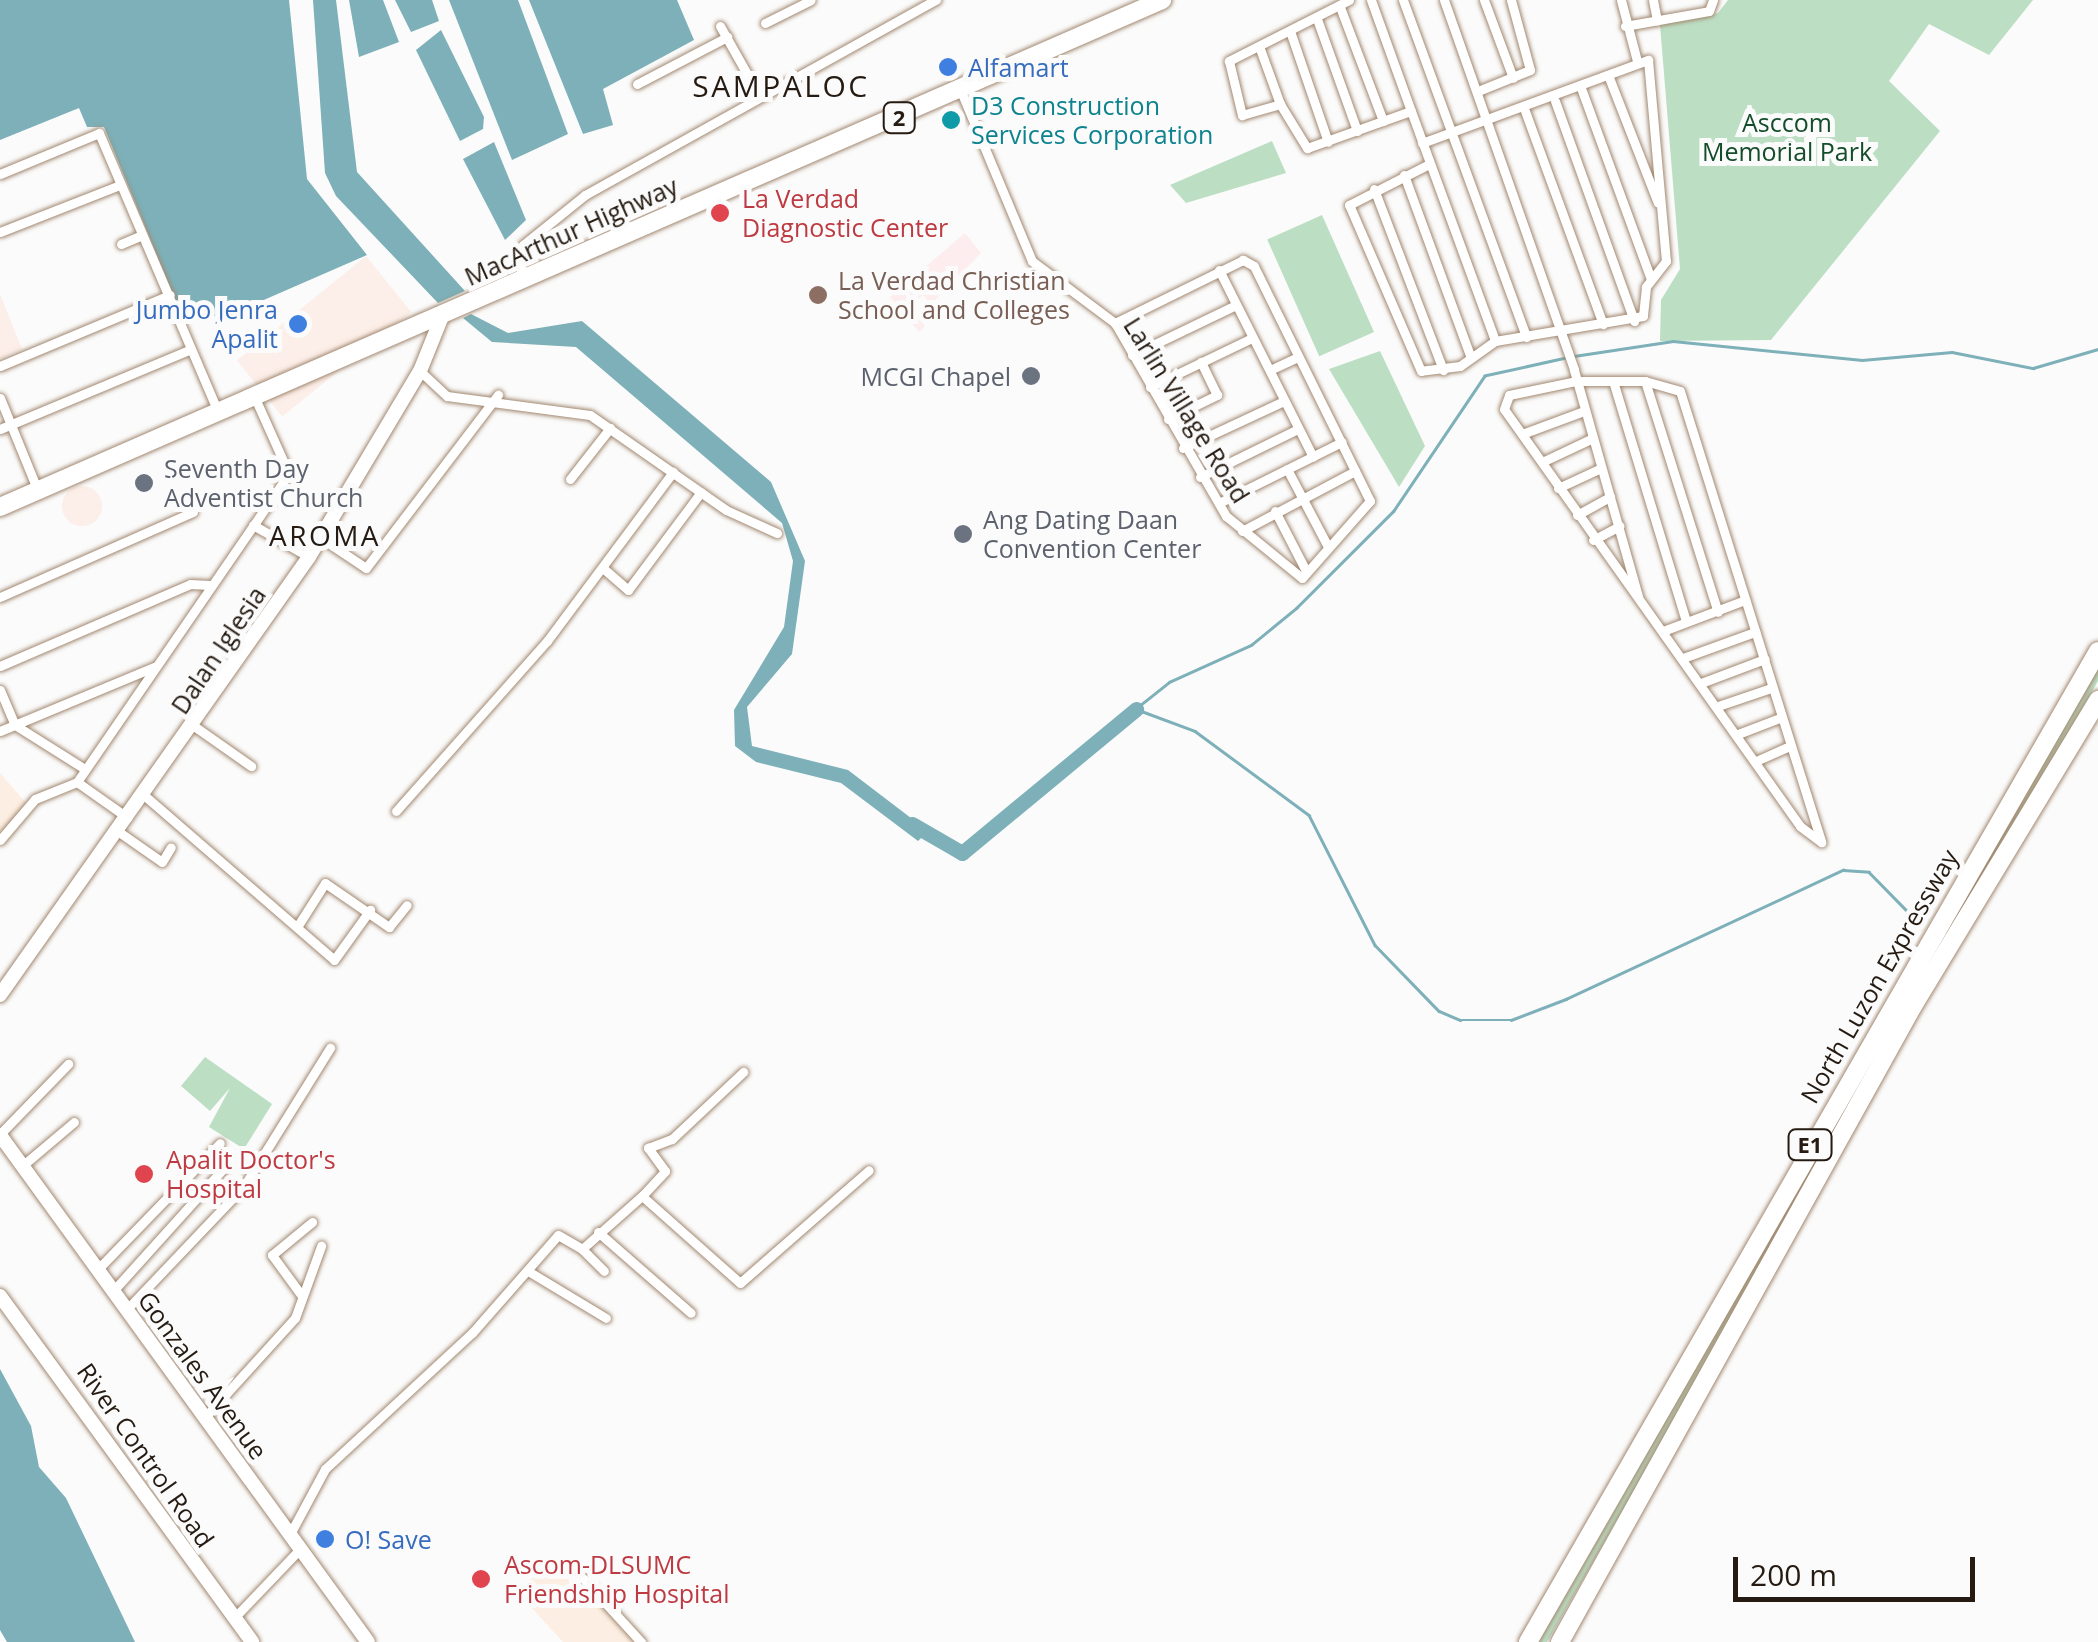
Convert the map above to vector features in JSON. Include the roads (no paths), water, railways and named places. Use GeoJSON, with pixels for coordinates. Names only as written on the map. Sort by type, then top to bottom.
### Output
{"type":"FeatureCollection","features":[{"type":"Feature","properties":{"kind":"highway","name":"MacArthur Highway"},"geometry":{"type":"LineString","coordinates":[[0,507],[1162,0]]}},
{"type":"Feature","properties":{"kind":"highway","name":"North Luzon Expressway"},"geometry":{"type":"LineString","coordinates":[[1528,1642],[2098,651]]}},
{"type":"Feature","properties":{"kind":"highway","name":"North Luzon Expressway"},"geometry":{"type":"LineString","coordinates":[[1560,1642],[1913,1006],[2098,700]]}},
{"type":"Feature","properties":{"kind":"street"},"geometry":{"type":"LineString","coordinates":[[765,23],[812,0]]}},
{"type":"Feature","properties":{"kind":"street"},"geometry":{"type":"LineString","coordinates":[[1371,0],[1495,341]]}},
{"type":"Feature","properties":{"kind":"street"},"geometry":{"type":"LineString","coordinates":[[1403,0],[1526,337]]}},
{"type":"Feature","properties":{"kind":"street"},"geometry":{"type":"LineString","coordinates":[[1444,0],[1567,348],[1640,604]]}},
{"type":"Feature","properties":{"kind":"street"},"geometry":{"type":"LineString","coordinates":[[1484,0],[1513,78]]}},
{"type":"Feature","properties":{"kind":"street"},"geometry":{"type":"LineString","coordinates":[[1478,91],[1513,78],[1531,66],[1510,0]]}},
{"type":"Feature","properties":{"kind":"street"},"geometry":{"type":"LineString","coordinates":[[1621,0],[1637,61],[1652,68],[1666,261],[1651,279],[1634,321]]}},
{"type":"Feature","properties":{"kind":"street"},"geometry":{"type":"LineString","coordinates":[[1654,0],[1657,21]]}},
{"type":"Feature","properties":{"kind":"street"},"geometry":{"type":"LineString","coordinates":[[1686,0],[1688,15]]}},
{"type":"Feature","properties":{"kind":"street"},"geometry":{"type":"LineString","coordinates":[[1625,26],[1712,10],[1714,0]]}},
{"type":"Feature","properties":{"kind":"street"},"geometry":{"type":"LineString","coordinates":[[520,281],[520,250],[539,230],[615,175],[929,2]]}},
{"type":"Feature","properties":{"kind":"street"},"geometry":{"type":"LineString","coordinates":[[1280,104],[1242,115],[1229,60],[1344,4],[1383,121]]}},
{"type":"Feature","properties":{"kind":"street"},"geometry":{"type":"LineString","coordinates":[[1317,20],[1357,131]]}},
{"type":"Feature","properties":{"kind":"street"},"geometry":{"type":"LineString","coordinates":[[720,26],[760,97]]}},
{"type":"Feature","properties":{"kind":"street"},"geometry":{"type":"LineString","coordinates":[[1290,32],[1328,142]]}},
{"type":"Feature","properties":{"kind":"street"},"geometry":{"type":"LineString","coordinates":[[638,84],[727,38]]}},
{"type":"Feature","properties":{"kind":"street"},"geometry":{"type":"LineString","coordinates":[[1258,46],[1280,104],[1304,147],[1411,111]]}},
{"type":"Feature","properties":{"kind":"street"},"geometry":{"type":"LineString","coordinates":[[1422,143],[1555,101],[1637,61]]}},
{"type":"Feature","properties":{"kind":"street"},"geometry":{"type":"LineString","coordinates":[[1608,75],[1660,208]]}},
{"type":"Feature","properties":{"kind":"street"},"geometry":{"type":"LineString","coordinates":[[1582,88],[1651,279]]}},
{"type":"Feature","properties":{"kind":"street","name":"Larlin Village Road"},"geometry":{"type":"LineString","coordinates":[[960,90],[1032,261],[1114,323],[1200,477],[1242,531],[1302,578],[1306,571]]}},
{"type":"Feature","properties":{"kind":"street"},"geometry":{"type":"LineString","coordinates":[[1555,101],[1634,321]]}},
{"type":"Feature","properties":{"kind":"street"},"geometry":{"type":"LineString","coordinates":[[1525,111],[1604,324]]}},
{"type":"Feature","properties":{"kind":"street"},"geometry":{"type":"LineString","coordinates":[[0,174],[98,133],[219,414]]}},
{"type":"Feature","properties":{"kind":"street"},"geometry":{"type":"LineString","coordinates":[[1429,164],[1374,190],[1351,210],[1417,368],[1443,370],[1495,341],[1634,321]]}},
{"type":"Feature","properties":{"kind":"street"},"geometry":{"type":"LineString","coordinates":[[1404,176],[1470,356]]}},
{"type":"Feature","properties":{"kind":"street"},"geometry":{"type":"LineString","coordinates":[[0,232],[120,185]]}},
{"type":"Feature","properties":{"kind":"street"},"geometry":{"type":"LineString","coordinates":[[1374,190],[1443,370]]}},
{"type":"Feature","properties":{"kind":"street"},"geometry":{"type":"LineString","coordinates":[[121,244],[142,235]]}},
{"type":"Feature","properties":{"kind":"street"},"geometry":{"type":"LineString","coordinates":[[1114,323],[1218,270],[1243,260],[1254,266],[1370,506],[1327,545],[1306,571],[1275,511]]}},
{"type":"Feature","properties":{"kind":"street"},"geometry":{"type":"LineString","coordinates":[[1218,270],[1313,457]]}},
{"type":"Feature","properties":{"kind":"street"},"geometry":{"type":"LineString","coordinates":[[0,366],[170,295]]}},
{"type":"Feature","properties":{"kind":"street"},"geometry":{"type":"LineString","coordinates":[[1132,356],[1236,305]]}},
{"type":"Feature","properties":{"kind":"street","name":"Dalan Iglesia"},"geometry":{"type":"LineString","coordinates":[[0,995],[145,796],[309,557],[453,310]]}},
{"type":"Feature","properties":{"kind":"street"},"geometry":{"type":"LineString","coordinates":[[1150,388],[1252,338]]}},
{"type":"Feature","properties":{"kind":"street"},"geometry":{"type":"LineString","coordinates":[[0,429],[192,349]]}},
{"type":"Feature","properties":{"kind":"street"},"geometry":{"type":"LineString","coordinates":[[1270,370],[1298,357]]}},
{"type":"Feature","properties":{"kind":"street"},"geometry":{"type":"LineString","coordinates":[[1168,420],[1216,395],[1201,362]]}},
{"type":"Feature","properties":{"kind":"street"},"geometry":{"type":"LineString","coordinates":[[420,371],[448,396],[498,396],[568,408],[610,428],[701,492],[776,533]]}},
{"type":"Feature","properties":{"kind":"street"},"geometry":{"type":"LineString","coordinates":[[1613,380],[1686,621]]}},
{"type":"Feature","properties":{"kind":"street"},"geometry":{"type":"LineString","coordinates":[[1646,380],[1718,612]]}},
{"type":"Feature","properties":{"kind":"street"},"geometry":{"type":"LineString","coordinates":[[1646,380],[1680,391],[1821,842],[1593,540],[1504,409],[1510,395],[1576,382],[1646,380]]}},
{"type":"Feature","properties":{"kind":"street"},"geometry":{"type":"LineString","coordinates":[[321,538],[366,568],[498,396]]}},
{"type":"Feature","properties":{"kind":"street"},"geometry":{"type":"LineString","coordinates":[[0,398],[38,491]]}},
{"type":"Feature","properties":{"kind":"street"},"geometry":{"type":"LineString","coordinates":[[0,840],[34,799],[77,782],[289,474],[256,398]]}},
{"type":"Feature","properties":{"kind":"street"},"geometry":{"type":"LineString","coordinates":[[1183,448],[1284,400]]}},
{"type":"Feature","properties":{"kind":"street"},"geometry":{"type":"LineString","coordinates":[[1522,434],[1584,411]]}},
{"type":"Feature","properties":{"kind":"street"},"geometry":{"type":"LineString","coordinates":[[570,480],[610,428]]}},
{"type":"Feature","properties":{"kind":"street"},"geometry":{"type":"LineString","coordinates":[[1200,477],[1298,428]]}},
{"type":"Feature","properties":{"kind":"street"},"geometry":{"type":"LineString","coordinates":[[1542,462],[1593,438]]}},
{"type":"Feature","properties":{"kind":"street"},"geometry":{"type":"LineString","coordinates":[[1219,502],[1342,442]]}},
{"type":"Feature","properties":{"kind":"street"},"geometry":{"type":"LineString","coordinates":[[1558,488],[1601,468]]}},
{"type":"Feature","properties":{"kind":"street"},"geometry":{"type":"LineString","coordinates":[[1287,469],[1327,545]]}},
{"type":"Feature","properties":{"kind":"street"},"geometry":{"type":"LineString","coordinates":[[1242,531],[1356,471]]}},
{"type":"Feature","properties":{"kind":"street"},"geometry":{"type":"LineString","coordinates":[[396,811],[604,569],[673,472]]}},
{"type":"Feature","properties":{"kind":"street"},"geometry":{"type":"LineString","coordinates":[[604,569],[628,590],[701,492]]}},
{"type":"Feature","properties":{"kind":"street"},"geometry":{"type":"LineString","coordinates":[[1577,515],[1610,498]]}},
{"type":"Feature","properties":{"kind":"street"},"geometry":{"type":"LineString","coordinates":[[0,597],[193,512]]}},
{"type":"Feature","properties":{"kind":"street"},"geometry":{"type":"LineString","coordinates":[[253,525],[309,557]]}},
{"type":"Feature","properties":{"kind":"street"},"geometry":{"type":"LineString","coordinates":[[1593,540],[1618,526]]}},
{"type":"Feature","properties":{"kind":"street"},"geometry":{"type":"LineString","coordinates":[[0,666],[190,584],[210,586]]}},
{"type":"Feature","properties":{"kind":"street"},"geometry":{"type":"LineString","coordinates":[[1663,631],[1745,600]]}},
{"type":"Feature","properties":{"kind":"street"},"geometry":{"type":"LineString","coordinates":[[1684,658],[1755,632]]}},
{"type":"Feature","properties":{"kind":"street"},"geometry":{"type":"LineString","coordinates":[[1701,683],[1765,659]]}},
{"type":"Feature","properties":{"kind":"street"},"geometry":{"type":"LineString","coordinates":[[0,731],[154,667]]}},
{"type":"Feature","properties":{"kind":"street"},"geometry":{"type":"LineString","coordinates":[[1718,706],[1771,688]]}},
{"type":"Feature","properties":{"kind":"street"},"geometry":{"type":"LineString","coordinates":[[0,690],[15,725],[85,769]]}},
{"type":"Feature","properties":{"kind":"street"},"geometry":{"type":"LineString","coordinates":[[1738,734],[1782,716]]}},
{"type":"Feature","properties":{"kind":"street"},"geometry":{"type":"LineString","coordinates":[[194,726],[250,766]]}},
{"type":"Feature","properties":{"kind":"street"},"geometry":{"type":"LineString","coordinates":[[1756,760],[1789,746]]}},
{"type":"Feature","properties":{"kind":"street"},"geometry":{"type":"LineString","coordinates":[[77,782],[162,862],[172,847]]}},
{"type":"Feature","properties":{"kind":"street"},"geometry":{"type":"LineString","coordinates":[[145,796],[334,960],[370,910]]}},
{"type":"Feature","properties":{"kind":"street"},"geometry":{"type":"LineString","coordinates":[[296,927],[325,883],[370,910],[389,927],[407,905]]}},
{"type":"Feature","properties":{"kind":"street"},"geometry":{"type":"LineString","coordinates":[[127,1309],[244,1186],[330,1048]]}},
{"type":"Feature","properties":{"kind":"street"},"geometry":{"type":"LineString","coordinates":[[0,1135],[68,1064]]}},
{"type":"Feature","properties":{"kind":"street"},"geometry":{"type":"LineString","coordinates":[[582,1249],[665,1171],[648,1148],[672,1139],[743,1072]]}},
{"type":"Feature","properties":{"kind":"street"},"geometry":{"type":"LineString","coordinates":[[22,1166],[74,1122]]}},
{"type":"Feature","properties":{"kind":"street","name":"Gonzales Avenue"},"geometry":{"type":"LineString","coordinates":[[0,1135],[368,1642]]}},
{"type":"Feature","properties":{"kind":"street"},"geometry":{"type":"LineString","coordinates":[[98,1270],[220,1142]]}},
{"type":"Feature","properties":{"kind":"street"},"geometry":{"type":"LineString","coordinates":[[113,1291],[232,1158]]}},
{"type":"Feature","properties":{"kind":"street"},"geometry":{"type":"LineString","coordinates":[[642,1196],[740,1283],[870,1170]]}},
{"type":"Feature","properties":{"kind":"street"},"geometry":{"type":"LineString","coordinates":[[302,1296],[272,1254],[312,1222]]}},
{"type":"Feature","properties":{"kind":"street"},"geometry":{"type":"LineString","coordinates":[[598,1232],[690,1313]]}},
{"type":"Feature","properties":{"kind":"street"},"geometry":{"type":"LineString","coordinates":[[290,1534],[325,1469],[563,1233],[604,1271]]}},
{"type":"Feature","properties":{"kind":"street"},"geometry":{"type":"LineString","coordinates":[[206,1416],[296,1318],[320,1246]]}},
{"type":"Feature","properties":{"kind":"street"},"geometry":{"type":"LineString","coordinates":[[528,1271],[606,1318]]}},
{"type":"Feature","properties":{"kind":"street","name":"River Control Road"},"geometry":{"type":"LineString","coordinates":[[0,1296],[252,1642]]}},
{"type":"Feature","properties":{"kind":"street"},"geometry":{"type":"LineString","coordinates":[[234,1618],[301,1548]]}},
{"type":"Feature","properties":{"kind":"street"},"geometry":{"type":"LineString","coordinates":[[580,1575],[641,1642]]}},
{"type":"Feature","properties":{"kind":"water"},"geometry":{"type":"Polygon","coordinates":[[[0,0],[289,0],[307,179],[367,255],[213,322],[204,301],[180,311],[104,127],[87,127],[79,108],[0,140],[0,0]]]}},
{"type":"Feature","properties":{"kind":"water"},"geometry":{"type":"Polygon","coordinates":[[[313,0],[336,0],[357,172],[465,291],[438,303],[336,196],[325,173],[313,0]]]}},
{"type":"Feature","properties":{"kind":"water"},"geometry":{"type":"Polygon","coordinates":[[[349,0],[383,0],[399,42],[359,57],[349,0]]]}},
{"type":"Feature","properties":{"kind":"water"},"geometry":{"type":"Polygon","coordinates":[[[395,0],[432,0],[439,21],[411,32],[395,0]]]}},
{"type":"Feature","properties":{"kind":"water"},"geometry":{"type":"Polygon","coordinates":[[[449,0],[518,0],[568,134],[512,160],[449,0]]]}},
{"type":"Feature","properties":{"kind":"water"},"geometry":{"type":"Polygon","coordinates":[[[529,0],[677,0],[694,40],[603,89],[613,125],[583,134],[529,0]]]}},
{"type":"Feature","properties":{"kind":"water"},"geometry":{"type":"Polygon","coordinates":[[[441,30],[484,117],[483,129],[460,141],[416,50],[441,30]]]}},
{"type":"Feature","properties":{"kind":"water"},"geometry":{"type":"Polygon","coordinates":[[[494,142],[526,220],[505,240],[463,159],[494,142]]]}},
{"type":"Feature","properties":{"kind":"water"},"geometry":{"type":"Polygon","coordinates":[[[471,314],[508,333],[582,321],[771,482],[805,561],[792,654],[747,707],[752,746],[848,770],[928,831],[918,841],[841,783],[756,762],[735,746],[734,710],[784,627],[793,561],[782,523],[576,347],[492,342],[463,318],[471,314]]]}},
{"type":"Feature","properties":{"kind":"water"},"geometry":{"type":"Polygon","coordinates":[[[0,1369],[31,1426],[39,1467],[66,1498],[135,1642],[7,1642],[0,1630],[0,1369]]]}},
{"type":"Feature","properties":{"kind":"waterway"},"geometry":{"type":"LineString","coordinates":[[1574,356],[1673,341],[1862,360],[1952,352],[2033,368],[2098,349]]}},
{"type":"Feature","properties":{"kind":"waterway"},"geometry":{"type":"LineString","coordinates":[[1566,358],[1485,376],[1394,511],[1297,608],[1252,645],[1170,682],[1136,709],[1195,731],[1309,815],[1375,945],[1439,1011],[1460,1020],[1511,1020],[1566,999],[1843,870],[1869,872],[1916,920]]}},
{"type":"Feature","properties":{"kind":"waterway"},"geometry":{"type":"LineString","coordinates":[[912,824],[962,853],[1136,709]]}},
{"type":"Feature","properties":{"kind":"place","name":"Alfamart"},"geometry":{"type":"Point","coordinates":[948,67]}},
{"type":"Feature","properties":{"kind":"place","name":"D3 Construction Services Corporation"},"geometry":{"type":"Point","coordinates":[951,120]}},
{"type":"Feature","properties":{"kind":"place","name":"La Verdad Diagnostic Center"},"geometry":{"type":"Point","coordinates":[720,213]}},
{"type":"Feature","properties":{"kind":"place","name":"La Verdad Christian School and Colleges"},"geometry":{"type":"Point","coordinates":[818,295]}},
{"type":"Feature","properties":{"kind":"place","name":"Jumbo Jenra Apalit"},"geometry":{"type":"Point","coordinates":[298,324]}},
{"type":"Feature","properties":{"kind":"place","name":"MCGI Chapel"},"geometry":{"type":"Point","coordinates":[1031,376]}},
{"type":"Feature","properties":{"kind":"place","name":"Seventh Day Adventist Church"},"geometry":{"type":"Point","coordinates":[144,483]}},
{"type":"Feature","properties":{"kind":"place","name":"Ang Dating Daan Convention Center"},"geometry":{"type":"Point","coordinates":[963,534]}},
{"type":"Feature","properties":{"kind":"place","name":"Apalit Doctor's Hospital"},"geometry":{"type":"Point","coordinates":[144,1174]}},
{"type":"Feature","properties":{"kind":"place","name":"O! Save"},"geometry":{"type":"Point","coordinates":[325,1539]}},
{"type":"Feature","properties":{"kind":"place","name":"Ascom-DLSUMC Friendship Hospital"},"geometry":{"type":"Point","coordinates":[481,1579]}},
{"type":"Feature","properties":{"kind":"district","name":"SAMPALOC"},"geometry":{"type":"Point","coordinates":[781,86]}},
{"type":"Feature","properties":{"kind":"district","name":"AROMA"},"geometry":{"type":"Point","coordinates":[325,535]}},
{"type":"Feature","properties":{"kind":"park label","name":"Asccom Memorial Park"},"geometry":{"type":"Point","coordinates":[1787,138]}}]}
